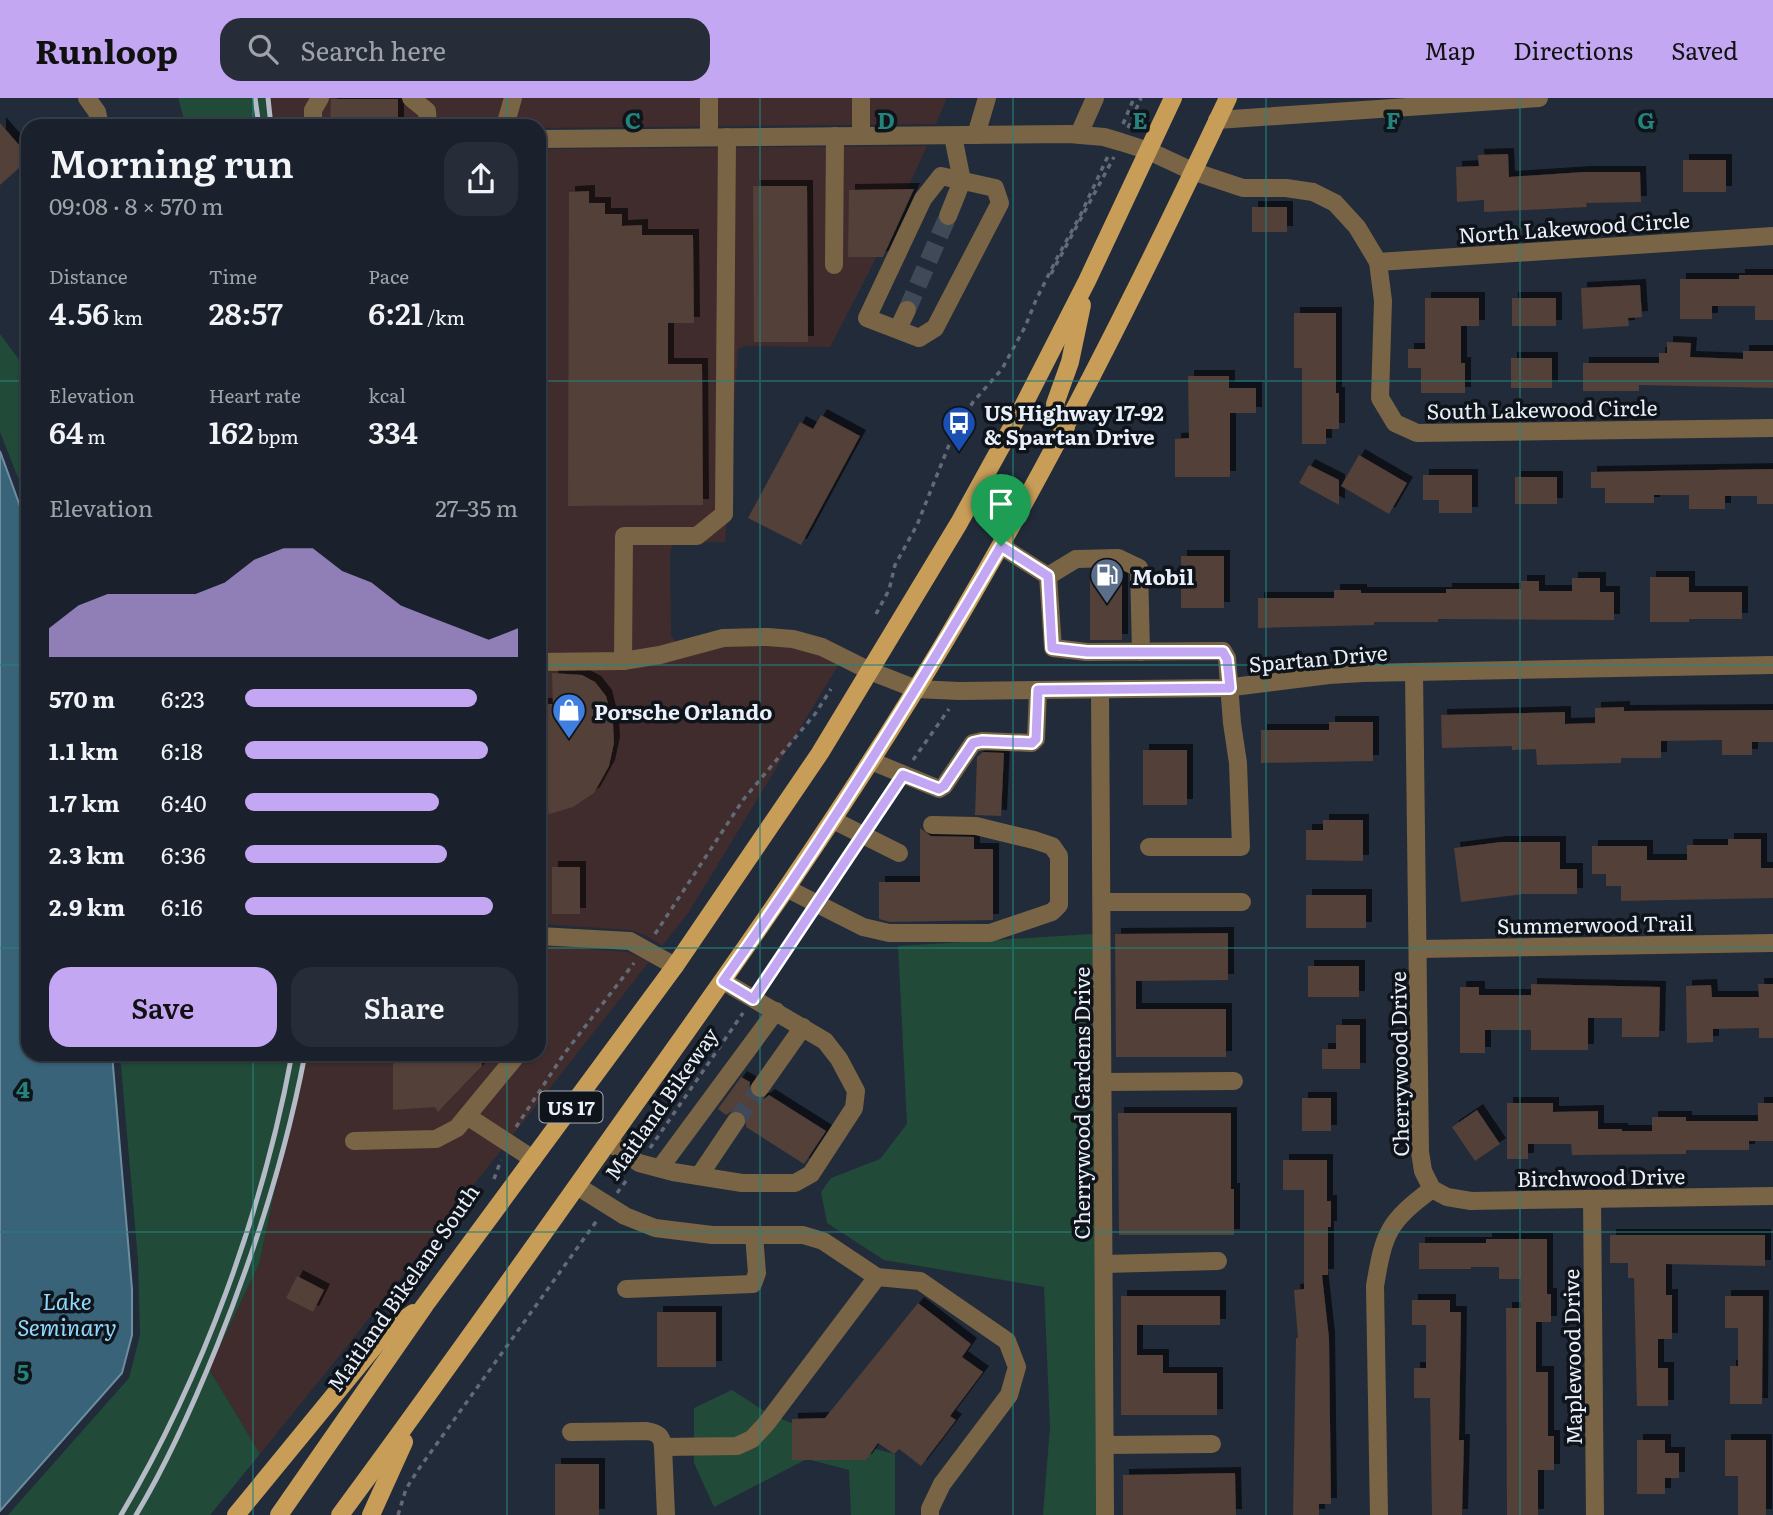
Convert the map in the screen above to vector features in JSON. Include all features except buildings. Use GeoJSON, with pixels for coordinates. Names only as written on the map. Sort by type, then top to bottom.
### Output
{"type":"FeatureCollection","features":[{"type":"Feature","properties":{"kind":"main road","name":"US 17"},"geometry":{"type":"LineString","coordinates":[[279,1515],[425,1305],[675,966],[798,786],[959,523],[1087,281],[1173,98]]}},
{"type":"Feature","properties":{"kind":"main road","name":"US 17"},"geometry":{"type":"LineString","coordinates":[[340,1515],[788,889],[871,761],[1001,546],[1066,427],[1228,98]]}},
{"type":"Feature","properties":{"kind":"main road"},"geometry":{"type":"LineString","coordinates":[[1066,427],[1056,415],[1055,404],[1070,362],[1087,281]]}},
{"type":"Feature","properties":{"kind":"main road"},"geometry":{"type":"LineString","coordinates":[[236,1515],[386,1332],[425,1305]]}},
{"type":"Feature","properties":{"kind":"main road"},"geometry":{"type":"LineString","coordinates":[[371,1515],[417,1411]]}},
{"type":"Feature","properties":{"kind":"street"},"geometry":{"type":"LineString","coordinates":[[87,98],[98,119]]}},
{"type":"Feature","properties":{"kind":"street"},"geometry":{"type":"LineString","coordinates":[[313,119],[313,110],[320,98]]}},
{"type":"Feature","properties":{"kind":"street"},"geometry":{"type":"LineString","coordinates":[[411,98],[427,111],[428,119]]}},
{"type":"Feature","properties":{"kind":"street"},"geometry":{"type":"LineString","coordinates":[[507,119],[513,98]]}},
{"type":"Feature","properties":{"kind":"street"},"geometry":{"type":"LineString","coordinates":[[623,661],[624,536],[697,536],[724,514],[718,137],[709,98]]}},
{"type":"Feature","properties":{"kind":"street"},"geometry":{"type":"LineString","coordinates":[[861,98],[861,135]]}},
{"type":"Feature","properties":{"kind":"street"},"geometry":{"type":"LineString","coordinates":[[976,135],[986,98]]}},
{"type":"Feature","properties":{"kind":"street"},"geometry":{"type":"LineString","coordinates":[[1079,134],[1095,98]]}},
{"type":"Feature","properties":{"kind":"street"},"geometry":{"type":"LineString","coordinates":[[1217,120],[1539,98]]}},
{"type":"Feature","properties":{"kind":"street"},"geometry":{"type":"LineString","coordinates":[[546,139],[1079,134],[1104,137],[1149,151],[1192,171],[1243,188],[1286,188],[1313,192],[1335,203],[1357,227],[1378,262]]}},
{"type":"Feature","properties":{"kind":"street"},"geometry":{"type":"LineString","coordinates":[[834,265],[835,136]]}},
{"type":"Feature","properties":{"kind":"street"},"geometry":{"type":"LineString","coordinates":[[948,216],[962,181],[953,136]]}},
{"type":"Feature","properties":{"kind":"street"},"geometry":{"type":"LineString","coordinates":[[941,176],[995,188],[999,203],[935,328],[919,338],[898,329],[867,318],[923,199],[941,176]]}},
{"type":"Feature","properties":{"kind":"street","name":"North Lakewood Circle"},"geometry":{"type":"LineString","coordinates":[[1378,262],[1773,236]]}},
{"type":"Feature","properties":{"kind":"street","name":"South Lakewood Circle"},"geometry":{"type":"LineString","coordinates":[[1378,262],[1383,301],[1380,398],[1395,423],[1417,433],[1773,428]]}},
{"type":"Feature","properties":{"kind":"street"},"geometry":{"type":"LineString","coordinates":[[898,329],[908,310]]}},
{"type":"Feature","properties":{"kind":"street"},"geometry":{"type":"LineString","coordinates":[[1001,546],[1048,576]]}},
{"type":"Feature","properties":{"kind":"street"},"geometry":{"type":"LineString","coordinates":[[1048,576],[1076,559],[1118,558],[1139,568],[1141,652]]}},
{"type":"Feature","properties":{"kind":"street"},"geometry":{"type":"LineString","coordinates":[[1048,576],[1052,648],[1087,652],[1223,652],[1227,659],[1238,763],[1241,847],[1149,847]]}},
{"type":"Feature","properties":{"kind":"street","name":"Spartan Drive"},"geometry":{"type":"LineString","coordinates":[[546,662],[623,661],[660,655],[723,638],[766,636],[793,639],[822,647],[870,671],[916,689],[1038,690],[1230,688],[1329,675],[1773,665]]}},
{"type":"Feature","properties":{"kind":"street","name":"Cherrywood Drive"},"geometry":{"type":"LineString","coordinates":[[1414,673],[1420,1152],[1423,1171],[1432,1189]]}},
{"type":"Feature","properties":{"kind":"street"},"geometry":{"type":"LineString","coordinates":[[871,761],[939,789],[944,786],[973,743],[1032,743],[1036,739],[1038,690]]}},
{"type":"Feature","properties":{"kind":"street","name":"Cherrywood Gardens Drive"},"geometry":{"type":"LineString","coordinates":[[1100,690],[1105,1515]]}},
{"type":"Feature","properties":{"kind":"street"},"geometry":{"type":"LineString","coordinates":[[833,820],[900,853]]}},
{"type":"Feature","properties":{"kind":"street"},"geometry":{"type":"LineString","coordinates":[[788,889],[876,932],[999,932],[1052,912],[1059,905],[1059,856],[1052,846],[976,826],[932,825]]}},
{"type":"Feature","properties":{"kind":"street"},"geometry":{"type":"LineString","coordinates":[[1102,902],[1242,902]]}},
{"type":"Feature","properties":{"kind":"street"},"geometry":{"type":"LineString","coordinates":[[546,936],[630,941],[675,966]]}},
{"type":"Feature","properties":{"kind":"street","name":"Summerwood Trail"},"geometry":{"type":"LineString","coordinates":[[1418,949],[1773,943]]}},
{"type":"Feature","properties":{"kind":"street"},"geometry":{"type":"LineString","coordinates":[[609,1142],[639,1163],[742,1183],[787,1184],[801,1181],[811,1174],[855,1108],[856,1091],[839,1059],[825,1041],[723,981]]}},
{"type":"Feature","properties":{"kind":"street"},"geometry":{"type":"LineString","coordinates":[[660,1168],[776,1011]]}},
{"type":"Feature","properties":{"kind":"street"},"geometry":{"type":"LineString","coordinates":[[760,1088],[803,1027]]}},
{"type":"Feature","properties":{"kind":"street"},"geometry":{"type":"LineString","coordinates":[[354,1141],[436,1139],[457,1128],[512,1061]]}},
{"type":"Feature","properties":{"kind":"street"},"geometry":{"type":"LineString","coordinates":[[1103,1082],[1234,1081]]}},
{"type":"Feature","properties":{"kind":"street"},"geometry":{"type":"LineString","coordinates":[[467,1116],[533,1159]]}},
{"type":"Feature","properties":{"kind":"street"},"geometry":{"type":"LineString","coordinates":[[699,1176],[736,1121]]}},
{"type":"Feature","properties":{"kind":"street"},"geometry":{"type":"LineString","coordinates":[[577,1186],[625,1216],[655,1228],[712,1235],[803,1236],[823,1241],[877,1277],[920,1281],[1006,1341],[1017,1367],[1009,1395],[942,1484],[930,1509],[930,1515]]}},
{"type":"Feature","properties":{"kind":"street"},"geometry":{"type":"LineString","coordinates":[[1379,1515],[1375,1286],[1380,1253],[1389,1229],[1402,1212],[1432,1189]]}},
{"type":"Feature","properties":{"kind":"street","name":"Birchwood Drive"},"geometry":{"type":"LineString","coordinates":[[1432,1189],[1447,1197],[1471,1201],[1773,1196]]}},
{"type":"Feature","properties":{"kind":"street","name":"Maplewood Drive"},"geometry":{"type":"LineString","coordinates":[[1592,1199],[1595,1515]]}},
{"type":"Feature","properties":{"kind":"street"},"geometry":{"type":"LineString","coordinates":[[626,1289],[753,1284],[757,1273],[754,1235]]}},
{"type":"Feature","properties":{"kind":"street"},"geometry":{"type":"LineString","coordinates":[[1104,1264],[1218,1261]]}},
{"type":"Feature","properties":{"kind":"street"},"geometry":{"type":"LineString","coordinates":[[663,1447],[728,1447],[752,1439],[877,1277]]}},
{"type":"Feature","properties":{"kind":"street"},"geometry":{"type":"LineString","coordinates":[[571,1432],[656,1433],[662,1439],[663,1447],[666,1515]]}},
{"type":"Feature","properties":{"kind":"street"},"geometry":{"type":"LineString","coordinates":[[1105,1445],[1212,1444]]}},
{"type":"Feature","properties":{"kind":"path"},"geometry":{"type":"LineString","coordinates":[[1125,117],[1134,98]]}},
{"type":"Feature","properties":{"kind":"path"},"geometry":{"type":"LineString","coordinates":[[1135,113],[1141,98]]}},
{"type":"Feature","properties":{"kind":"path"},"geometry":{"type":"LineString","coordinates":[[876,614],[889,590],[895,565],[917,525],[951,439],[973,402],[1002,369],[1102,168]]}},
{"type":"Feature","properties":{"kind":"path"},"geometry":{"type":"LineString","coordinates":[[1035,300],[1105,177]]}},
{"type":"Feature","properties":{"kind":"path"},"geometry":{"type":"LineString","coordinates":[[657,931],[743,800],[815,714],[831,689]]}},
{"type":"Feature","properties":{"kind":"path","name":"Maitland Bikeway"},"geometry":{"type":"LineString","coordinates":[[398,1515],[406,1489],[418,1470],[639,1163],[818,905],[949,709]]}},
{"type":"Feature","properties":{"kind":"path","name":"Maitland Bikelane South"},"geometry":{"type":"LineString","coordinates":[[492,1186],[509,1141],[564,1054],[630,969]]}},
{"type":"Feature","properties":{"kind":"shaded area"},"geometry":{"type":"Polygon","coordinates":[[[265,98],[947,98],[936,124],[546,128],[546,119],[268,119],[265,98]]]}},
{"type":"Feature","properties":{"kind":"shaded area"},"geometry":{"type":"Polygon","coordinates":[[[927,146],[870,270],[830,347],[745,346],[738,349],[725,542],[678,542],[673,544],[670,552],[671,635],[676,643],[742,628],[770,628],[787,630],[845,654],[689,912],[662,946],[645,935],[630,930],[546,924],[546,149],[927,146]]]}},
{"type":"Feature","properties":{"kind":"shaded area"},"geometry":{"type":"Polygon","coordinates":[[[546,946],[628,952],[649,962],[260,1454],[209,1369],[259,1264],[302,1061],[546,1061],[546,946]]]}},
{"type":"Feature","properties":{"kind":"green space"},"geometry":{"type":"Polygon","coordinates":[[[178,98],[265,98],[268,119],[184,119],[178,98]]]}},
{"type":"Feature","properties":{"kind":"green space"},"geometry":{"type":"Polygon","coordinates":[[[0,334],[21,362],[21,485],[0,432],[0,334]]]}},
{"type":"Feature","properties":{"kind":"green space"},"geometry":{"type":"Polygon","coordinates":[[[1093,934],[1096,1515],[1043,1515],[1050,1427],[1044,1287],[884,1260],[827,1223],[821,1192],[831,1178],[880,1159],[907,1124],[898,946],[1093,934]]]}},
{"type":"Feature","properties":{"kind":"green space"},"geometry":{"type":"Polygon","coordinates":[[[121,1061],[302,1061],[259,1264],[209,1369],[260,1454],[210,1515],[8,1515],[129,1378],[140,1335],[138,1260],[121,1061]]]}},
{"type":"Feature","properties":{"kind":"green space"},"geometry":{"type":"Polygon","coordinates":[[[732,1390],[769,1414],[821,1435],[895,1454],[895,1515],[851,1515],[849,1470],[807,1459],[714,1507],[694,1463],[694,1408],[732,1390]]]}},
{"type":"Feature","properties":{"kind":"water","name":"Lake Seminary"},"geometry":{"type":"Polygon","coordinates":[[[0,451],[21,509],[21,1061],[113,1061],[132,1289],[132,1335],[122,1373],[0,1511],[0,451]]]}},
{"type":"Feature","properties":{"kind":"tunnel"},"geometry":{"type":"LineString","coordinates":[[907,310],[948,216]]}},
{"type":"Feature","properties":{"kind":"tunnel"},"geometry":{"type":"LineString","coordinates":[[736,1121],[760,1088]]}},
{"type":"Feature","properties":{"kind":"railway"},"geometry":{"type":"LineString","coordinates":[[255,98],[258,119]]}},
{"type":"Feature","properties":{"kind":"railway"},"geometry":{"type":"LineString","coordinates":[[268,98],[270,119]]}},
{"type":"Feature","properties":{"kind":"railway"},"geometry":{"type":"LineString","coordinates":[[121,1515],[178,1407],[226,1292],[265,1173],[291,1061]]}},
{"type":"Feature","properties":{"kind":"railway"},"geometry":{"type":"LineString","coordinates":[[136,1515],[190,1411],[244,1274],[279,1165],[303,1061]]}},
{"type":"Feature","properties":{"kind":"place","name":"US Highway 17-92 & Spartan Drive"},"geometry":{"type":"Point","coordinates":[959,453]}},
{"type":"Feature","properties":{"kind":"place","name":"Mobil"},"geometry":{"type":"Point","coordinates":[1107,605]}},
{"type":"Feature","properties":{"kind":"place","name":"Porsche Orlando"},"geometry":{"type":"Point","coordinates":[569,740]}},
{"type":"Feature","properties":{"kind":"route"},"geometry":{"type":"LineString","coordinates":[[1001,546],[1048,576],[1052,648],[1087,652],[1223,652],[1227,659],[1230,688],[1038,690],[1036,739],[1032,743],[973,743],[944,786],[939,789],[903,775],[753,999],[723,981],[862,776],[1001,546]]}}]}
